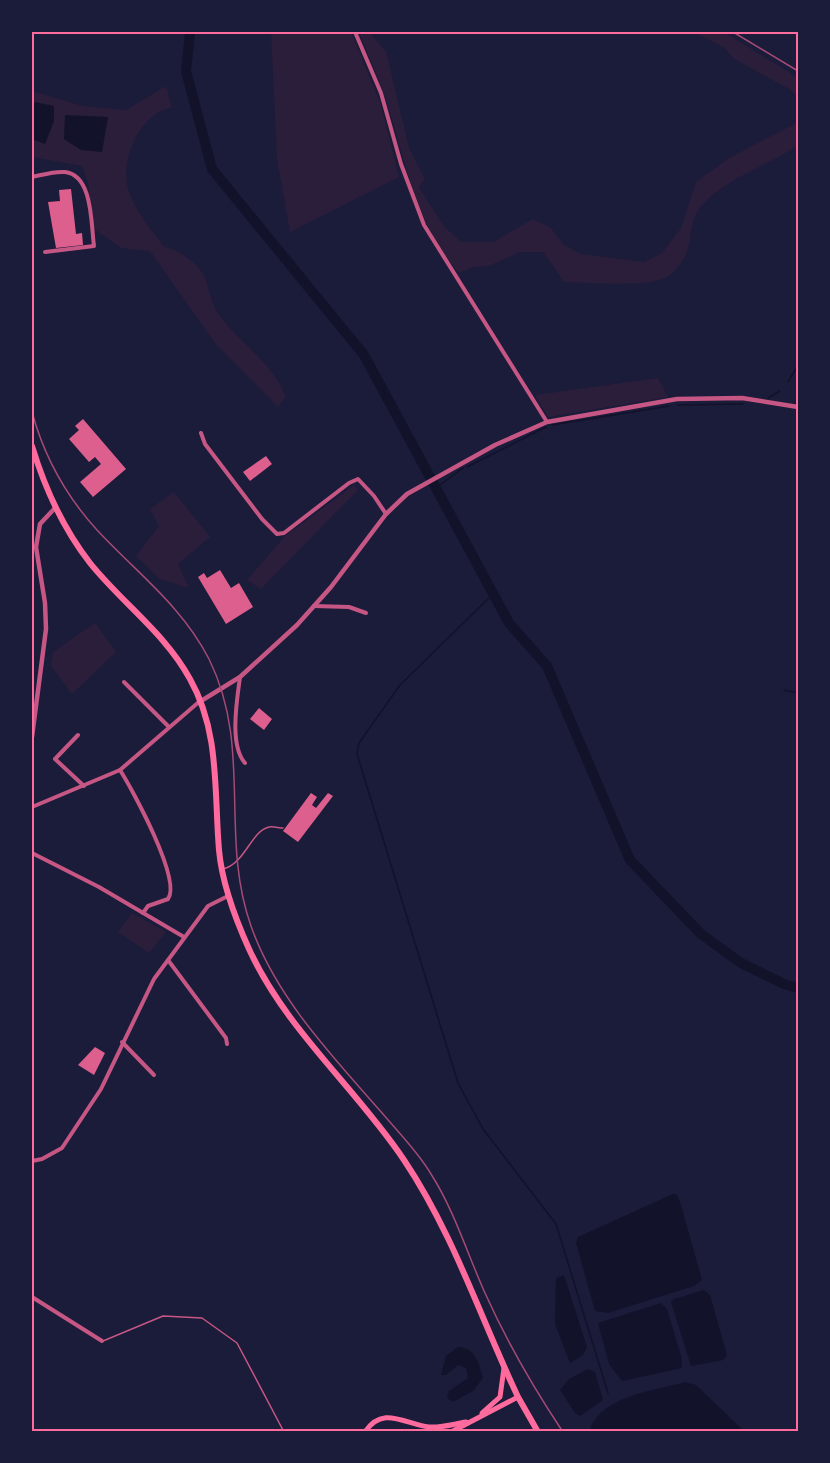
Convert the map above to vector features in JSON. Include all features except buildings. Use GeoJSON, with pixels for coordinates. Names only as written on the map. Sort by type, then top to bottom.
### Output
{"type":"FeatureCollection","features":[{"type":"Feature","properties":{"kind":"main road"},"geometry":{"type":"LineString","coordinates":[[32,446],[55,508],[92,564],[170,649],[190,678],[201,701],[208,723],[214,758],[222,869],[228,896],[257,966],[289,1017],[376,1122],[419,1183],[518,1397],[538,1431]]}},
{"type":"Feature","properties":{"kind":"main road"},"geometry":{"type":"LineString","coordinates":[[476,1418],[500,1397],[504,1367]]}},
{"type":"Feature","properties":{"kind":"main road"},"geometry":{"type":"LineString","coordinates":[[451,1431],[518,1397]]}},
{"type":"Feature","properties":{"kind":"main road"},"geometry":{"type":"LineString","coordinates":[[365,1431],[372,1422],[385,1416],[429,1427],[466,1422]]}},
{"type":"Feature","properties":{"kind":"street"},"geometry":{"type":"LineString","coordinates":[[355,32],[381,93],[401,165],[424,225],[547,422]]}},
{"type":"Feature","properties":{"kind":"street"},"geometry":{"type":"LineString","coordinates":[[32,177],[64,172],[74,175],[84,184],[86,193],[94,246],[45,252]]}},
{"type":"Feature","properties":{"kind":"street"},"geometry":{"type":"LineString","coordinates":[[32,807],[120,770],[168,726],[201,701],[240,677],[313,606],[386,514],[416,488],[444,472],[547,422],[677,399],[701,397],[742,398],[798,407]]}},
{"type":"Feature","properties":{"kind":"street"},"geometry":{"type":"LineString","coordinates":[[201,433],[205,444],[255,511],[277,534],[284,533],[349,483],[358,479],[374,496],[386,514]]}},
{"type":"Feature","properties":{"kind":"street"},"geometry":{"type":"LineString","coordinates":[[32,737],[34,704],[46,629],[45,603],[36,547],[40,524],[55,508]]}},
{"type":"Feature","properties":{"kind":"street"},"geometry":{"type":"LineString","coordinates":[[313,606],[349,607],[366,613]]}},
{"type":"Feature","properties":{"kind":"street"},"geometry":{"type":"LineString","coordinates":[[240,677],[234,714],[240,757],[245,763]]}},
{"type":"Feature","properties":{"kind":"street"},"geometry":{"type":"LineString","coordinates":[[124,682],[168,726]]}},
{"type":"Feature","properties":{"kind":"street"},"geometry":{"type":"LineString","coordinates":[[78,735],[55,759],[84,786]]}},
{"type":"Feature","properties":{"kind":"street"},"geometry":{"type":"LineString","coordinates":[[120,770],[151,827],[170,888],[168,898],[148,906],[143,913]]}},
{"type":"Feature","properties":{"kind":"street"},"geometry":{"type":"LineString","coordinates":[[32,853],[184,937]]}},
{"type":"Feature","properties":{"kind":"street"},"geometry":{"type":"LineString","coordinates":[[32,1161],[42,1159],[62,1148],[101,1089],[154,979],[208,906],[228,896]]}},
{"type":"Feature","properties":{"kind":"street"},"geometry":{"type":"LineString","coordinates":[[168,960],[226,1038],[227,1044]]}},
{"type":"Feature","properties":{"kind":"street"},"geometry":{"type":"LineString","coordinates":[[122,1042],[154,1075]]}},
{"type":"Feature","properties":{"kind":"street"},"geometry":{"type":"LineString","coordinates":[[32,1297],[102,1341]]}},
{"type":"Feature","properties":{"kind":"lane"},"geometry":{"type":"LineString","coordinates":[[222,869],[236,862],[268,827],[283,828]]}},
{"type":"Feature","properties":{"kind":"lane"},"geometry":{"type":"LineString","coordinates":[[102,1341],[163,1316],[202,1318],[237,1342],[285,1431]]}},
{"type":"Feature","properties":{"kind":"shaded area"},"geometry":{"type":"Polygon","coordinates":[[[271,32],[351,32],[381,105],[399,177],[290,232],[277,159],[271,32]]]}},
{"type":"Feature","properties":{"kind":"shaded area"},"geometry":{"type":"Polygon","coordinates":[[[359,32],[369,32],[386,51],[409,148],[425,179],[419,187],[443,225],[461,242],[493,242],[533,219],[551,228],[564,245],[581,254],[644,262],[662,253],[681,228],[696,182],[729,158],[798,122],[798,145],[724,186],[704,203],[695,216],[685,257],[675,271],[665,278],[645,283],[564,282],[543,252],[520,252],[489,266],[473,267],[459,273],[443,253],[421,211],[385,96],[359,32]]]}},
{"type":"Feature","properties":{"kind":"shaded area"},"geometry":{"type":"Polygon","coordinates":[[[693,32],[724,32],[798,78],[798,97],[789,89],[734,59],[725,48],[693,32]]]}},
{"type":"Feature","properties":{"kind":"shaded area"},"geometry":{"type":"Polygon","coordinates":[[[166,86],[172,107],[158,112],[147,121],[135,139],[126,171],[129,191],[140,213],[164,247],[184,256],[202,272],[219,315],[273,374],[286,397],[278,407],[215,343],[150,251],[121,248],[94,229],[88,183],[82,166],[32,157],[32,91],[83,106],[126,110],[166,86]]]}},
{"type":"Feature","properties":{"kind":"shaded area"},"geometry":{"type":"Polygon","coordinates":[[[35,102],[54,106],[54,121],[45,144],[32,139],[32,106],[35,102]]]}},
{"type":"Feature","properties":{"kind":"shaded area"},"geometry":{"type":"Polygon","coordinates":[[[65,115],[108,117],[102,152],[81,150],[64,139],[65,115]]]}},
{"type":"Feature","properties":{"kind":"shaded area"},"geometry":{"type":"Polygon","coordinates":[[[658,378],[668,397],[548,417],[535,395],[658,378]]]}},
{"type":"Feature","properties":{"kind":"shaded area"},"geometry":{"type":"Polygon","coordinates":[[[354,485],[358,490],[261,589],[247,580],[285,536],[354,485]]]}},
{"type":"Feature","properties":{"kind":"shaded area"},"geometry":{"type":"Polygon","coordinates":[[[174,492],[210,537],[178,564],[189,588],[160,579],[136,556],[159,526],[150,509],[174,492]]]}},
{"type":"Feature","properties":{"kind":"shaded area"},"geometry":{"type":"Polygon","coordinates":[[[95,623],[116,652],[72,694],[51,666],[53,652],[95,623]]]}},
{"type":"Feature","properties":{"kind":"shaded area"},"geometry":{"type":"Polygon","coordinates":[[[132,913],[166,932],[149,953],[118,932],[132,913]]]}},
{"type":"Feature","properties":{"kind":"shaded area"},"geometry":{"type":"Polygon","coordinates":[[[673,1194],[677,1195],[681,1205],[702,1280],[694,1286],[608,1313],[595,1311],[576,1243],[578,1237],[673,1194]]]}},
{"type":"Feature","properties":{"kind":"shaded area"},"geometry":{"type":"Polygon","coordinates":[[[564,1275],[587,1347],[583,1355],[570,1363],[555,1324],[556,1278],[564,1275]]]}},
{"type":"Feature","properties":{"kind":"shaded area"},"geometry":{"type":"Polygon","coordinates":[[[704,1290],[710,1295],[727,1355],[723,1360],[691,1366],[671,1302],[704,1290]]]}},
{"type":"Feature","properties":{"kind":"shaded area"},"geometry":{"type":"Polygon","coordinates":[[[661,1303],[667,1309],[682,1359],[682,1368],[622,1381],[609,1364],[598,1323],[661,1303]]]}},
{"type":"Feature","properties":{"kind":"shaded area"},"geometry":{"type":"Polygon","coordinates":[[[458,1347],[469,1350],[473,1354],[483,1378],[473,1391],[453,1402],[447,1398],[449,1391],[468,1378],[466,1368],[458,1365],[446,1375],[441,1375],[446,1356],[458,1347]]]}},
{"type":"Feature","properties":{"kind":"shaded area"},"geometry":{"type":"Polygon","coordinates":[[[588,1369],[595,1372],[603,1400],[580,1416],[575,1413],[560,1390],[569,1379],[588,1369]]]}},
{"type":"Feature","properties":{"kind":"shaded area"},"geometry":{"type":"Polygon","coordinates":[[[685,1382],[696,1385],[744,1431],[592,1432],[590,1429],[606,1409],[618,1402],[631,1396],[685,1382]]]}},
{"type":"Feature","properties":{"kind":"waterway"},"geometry":{"type":"LineString","coordinates":[[190,32],[186,71],[212,169],[364,355],[509,623],[547,666],[630,860],[701,934],[741,963],[784,984],[798,988]]}},
{"type":"Feature","properties":{"kind":"waterway"},"geometry":{"type":"LineString","coordinates":[[788,382],[798,365]]}},
{"type":"Feature","properties":{"kind":"waterway"},"geometry":{"type":"LineString","coordinates":[[768,398],[780,391]]}},
{"type":"Feature","properties":{"kind":"waterway"},"geometry":{"type":"LineString","coordinates":[[677,405],[743,404]]}},
{"type":"Feature","properties":{"kind":"waterway"},"geometry":{"type":"LineString","coordinates":[[552,425],[669,406]]}},
{"type":"Feature","properties":{"kind":"waterway"},"geometry":{"type":"LineString","coordinates":[[467,467],[546,427]]}},
{"type":"Feature","properties":{"kind":"waterway"},"geometry":{"type":"LineString","coordinates":[[436,488],[463,468]]}},
{"type":"Feature","properties":{"kind":"waterway"},"geometry":{"type":"LineString","coordinates":[[493,594],[400,685],[359,743],[357,754],[458,1083],[483,1129],[556,1224],[608,1393]]}},
{"type":"Feature","properties":{"kind":"waterway"},"geometry":{"type":"LineString","coordinates":[[784,690],[798,693]]}},
{"type":"Feature","properties":{"kind":"railway"},"geometry":{"type":"LineString","coordinates":[[733,32],[798,71]]}},
{"type":"Feature","properties":{"kind":"railway"},"geometry":{"type":"LineString","coordinates":[[32,412],[57,475],[75,503],[97,530],[172,606],[198,640],[209,659],[222,692],[230,726],[237,859],[242,892],[251,926],[275,978],[326,1049],[408,1143],[431,1174],[453,1217],[502,1329],[563,1432]]}}]}
